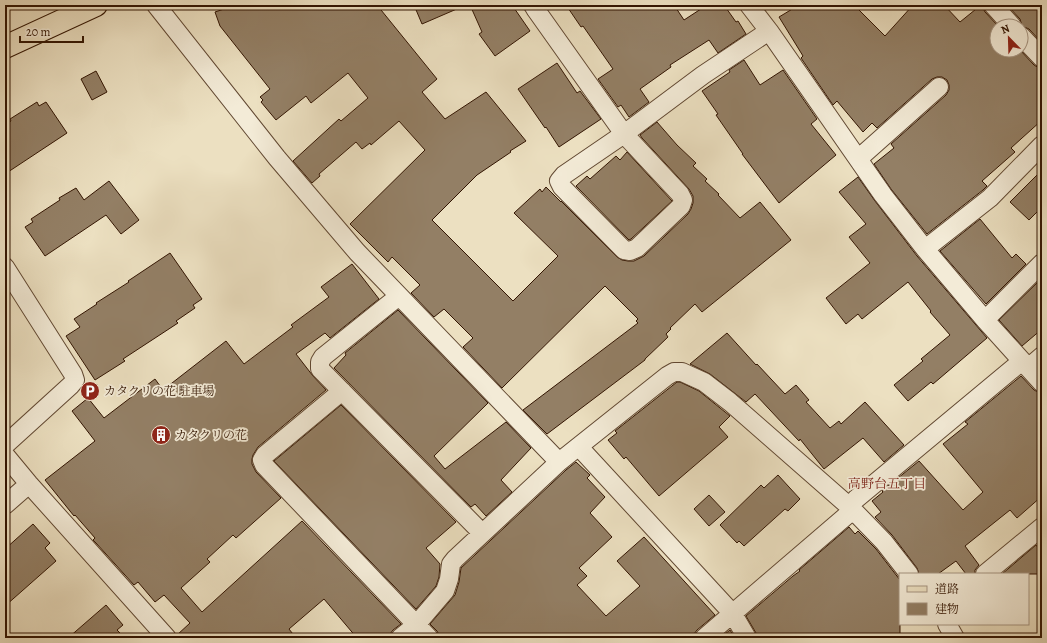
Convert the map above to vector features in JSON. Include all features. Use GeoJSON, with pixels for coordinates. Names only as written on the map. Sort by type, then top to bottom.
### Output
{"type":"FeatureCollection","features":[{"type":"Feature","properties":{"kind":"main road"},"geometry":{"type":"LineString","coordinates":[[5,47],[96,5]]}},
{"type":"Feature","properties":{"kind":"street"},"geometry":{"type":"LineString","coordinates":[[156,5],[277,158],[357,252],[559,462]]}},
{"type":"Feature","properties":{"kind":"street"},"geometry":{"type":"LineString","coordinates":[[534,5],[536,10],[624,134],[680,194],[683,200],[681,206],[637,248],[630,251],[624,250],[562,187],[560,181],[564,175],[624,134],[703,75],[769,31]]}},
{"type":"Feature","properties":{"kind":"street"},"geometry":{"type":"LineString","coordinates":[[748,5],[769,31],[883,195],[985,320],[1042,383]]}},
{"type":"Feature","properties":{"kind":"street"},"geometry":{"type":"LineString","coordinates":[[993,5],[1005,18]]}},
{"type":"Feature","properties":{"kind":"street"},"geometry":{"type":"LineString","coordinates":[[1029,44],[1042,58]]}},
{"type":"Feature","properties":{"kind":"street"},"geometry":{"type":"LineString","coordinates":[[858,159],[939,87]]}},
{"type":"Feature","properties":{"kind":"street"},"geometry":{"type":"LineString","coordinates":[[925,248],[990,198],[1042,145]]}},
{"type":"Feature","properties":{"kind":"street"},"geometry":{"type":"LineString","coordinates":[[985,320],[1042,263]]}},
{"type":"Feature","properties":{"kind":"street"},"geometry":{"type":"LineString","coordinates":[[5,267],[73,374],[75,380],[71,386],[5,445]]}},
{"type":"Feature","properties":{"kind":"street"},"geometry":{"type":"LineString","coordinates":[[399,296],[323,357],[320,362],[320,368],[482,533]]}},
{"type":"Feature","properties":{"kind":"street"},"geometry":{"type":"LineString","coordinates":[[704,638],[846,516],[852,503],[856,499],[1025,365],[1042,356]]}},
{"type":"Feature","properties":{"kind":"street"},"geometry":{"type":"LineString","coordinates":[[400,638],[416,625],[423,615],[438,600],[445,591],[449,579],[451,564],[482,533],[559,462],[674,372],[682,372],[704,382],[730,402],[851,508],[884,542],[909,573]]}},
{"type":"Feature","properties":{"kind":"street"},"geometry":{"type":"LineString","coordinates":[[342,390],[265,455],[262,460],[264,465],[429,638]]}},
{"type":"Feature","properties":{"kind":"street"},"geometry":{"type":"LineString","coordinates":[[579,447],[733,614],[747,638]]}},
{"type":"Feature","properties":{"kind":"street"},"geometry":{"type":"LineString","coordinates":[[5,455],[29,484],[167,638]]}},
{"type":"Feature","properties":{"kind":"street"},"geometry":{"type":"LineString","coordinates":[[5,505],[29,484]]}},
{"type":"Feature","properties":{"kind":"street"},"geometry":{"type":"LineString","coordinates":[[986,573],[1042,527]]}},
{"type":"Feature","properties":{"kind":"street"},"geometry":{"type":"LineString","coordinates":[[948,625],[955,638]]}},
{"type":"Feature","properties":{"kind":"building"},"geometry":{"type":"Polygon","coordinates":[[[236,5],[377,5],[437,79],[422,92],[445,119],[486,92],[526,141],[477,175],[432,220],[513,301],[558,256],[514,213],[540,189],[542,192],[546,187],[617,257],[622,260],[634,261],[644,256],[688,214],[693,203],[693,196],[689,189],[640,135],[657,122],[677,145],[696,163],[693,166],[707,179],[705,181],[719,194],[718,195],[740,218],[760,202],[791,240],[702,312],[695,304],[670,328],[671,329],[666,334],[668,337],[645,360],[547,434],[523,410],[638,323],[636,321],[638,319],[605,286],[502,388],[463,347],[473,338],[444,309],[434,317],[411,293],[420,285],[392,257],[388,262],[350,224],[425,150],[399,121],[371,145],[370,143],[362,149],[356,142],[319,174],[320,176],[312,183],[293,161],[339,119],[341,121],[368,98],[348,73],[311,103],[306,96],[276,120],[261,102],[263,100],[260,97],[270,89],[220,26],[215,12],[236,5]]]}},
{"type":"Feature","properties":{"kind":"building"},"geometry":{"type":"Polygon","coordinates":[[[414,5],[466,5],[422,24],[414,5]]]}},
{"type":"Feature","properties":{"kind":"building"},"geometry":{"type":"Polygon","coordinates":[[[470,5],[512,5],[530,31],[495,56],[479,34],[482,32],[470,5]]]}},
{"type":"Feature","properties":{"kind":"building"},"geometry":{"type":"Polygon","coordinates":[[[566,5],[674,5],[684,20],[707,5],[724,5],[736,22],[738,21],[746,34],[718,53],[709,40],[670,65],[671,67],[640,89],[649,102],[629,117],[621,105],[618,107],[598,79],[613,69],[583,26],[581,27],[566,5]]]}},
{"type":"Feature","properties":{"kind":"building"},"geometry":{"type":"Polygon","coordinates":[[[799,5],[854,5],[885,36],[913,5],[944,5],[960,22],[983,5],[985,12],[991,18],[989,18],[989,58],[1027,58],[1034,65],[1042,68],[1042,120],[1011,148],[1015,152],[982,181],[987,186],[983,190],[927,234],[891,189],[874,164],[894,148],[891,144],[946,95],[949,90],[947,80],[942,77],[932,79],[877,128],[872,123],[863,132],[837,101],[833,105],[801,58],[803,56],[779,17],[799,5]]]}},
{"type":"Feature","properties":{"kind":"building"},"geometry":{"type":"Polygon","coordinates":[[[1007,5],[1042,5],[1042,43],[1029,29],[1029,18],[1019,18],[1007,5]]]}},
{"type":"Feature","properties":{"kind":"building"},"geometry":{"type":"Polygon","coordinates":[[[744,60],[760,85],[783,70],[817,119],[811,124],[836,155],[779,203],[742,154],[702,91],[730,72],[729,70],[744,60]]]}},
{"type":"Feature","properties":{"kind":"building"},"geometry":{"type":"Polygon","coordinates":[[[557,63],[577,93],[580,91],[601,119],[559,147],[518,89],[557,63]]]}},
{"type":"Feature","properties":{"kind":"building"},"geometry":{"type":"Polygon","coordinates":[[[96,71],[107,92],[92,100],[81,79],[96,71]]]}},
{"type":"Feature","properties":{"kind":"building"},"geometry":{"type":"Polygon","coordinates":[[[37,102],[39,106],[46,102],[67,133],[5,174],[5,125],[11,121],[10,119],[37,102]]]}},
{"type":"Feature","properties":{"kind":"building"},"geometry":{"type":"Polygon","coordinates":[[[627,152],[672,201],[629,240],[576,186],[587,176],[590,179],[616,156],[620,160],[627,152]]]}},
{"type":"Feature","properties":{"kind":"building"},"geometry":{"type":"Polygon","coordinates":[[[1042,170],[1042,207],[1029,220],[1010,202],[1042,170]]]}},
{"type":"Feature","properties":{"kind":"building"},"geometry":{"type":"Polygon","coordinates":[[[858,177],[917,256],[987,338],[933,384],[931,382],[908,401],[894,385],[923,361],[921,359],[950,335],[930,312],[931,311],[908,282],[862,319],[858,314],[846,324],[826,298],[870,263],[849,237],[866,224],[839,192],[858,177]]]}},
{"type":"Feature","properties":{"kind":"building"},"geometry":{"type":"Polygon","coordinates":[[[109,181],[139,220],[121,234],[106,215],[45,256],[25,227],[33,222],[31,219],[60,200],[59,198],[76,188],[84,200],[109,181]]]}},
{"type":"Feature","properties":{"kind":"building"},"geometry":{"type":"Polygon","coordinates":[[[980,219],[1012,258],[1016,254],[1026,264],[986,304],[940,251],[980,219]]]}},
{"type":"Feature","properties":{"kind":"building"},"geometry":{"type":"Polygon","coordinates":[[[170,253],[202,299],[193,305],[195,308],[176,321],[178,323],[123,359],[125,361],[95,380],[66,336],[80,327],[74,319],[170,253]]]}},
{"type":"Feature","properties":{"kind":"building"},"geometry":{"type":"Polygon","coordinates":[[[352,264],[379,299],[330,338],[325,333],[296,354],[326,390],[258,447],[253,455],[252,464],[256,472],[281,498],[236,538],[233,535],[207,559],[210,562],[181,588],[202,612],[302,521],[401,624],[393,630],[390,634],[390,638],[357,638],[324,599],[289,629],[296,638],[177,638],[177,635],[190,623],[164,595],[155,602],[138,582],[134,585],[93,540],[95,538],[75,515],[74,516],[45,480],[95,441],[72,411],[88,398],[104,418],[155,379],[163,390],[226,341],[244,364],[293,327],[291,325],[329,297],[321,287],[352,264]]]}},
{"type":"Feature","properties":{"kind":"building"},"geometry":{"type":"Polygon","coordinates":[[[1041,279],[1042,329],[1022,346],[999,320],[1041,279]]]}},
{"type":"Feature","properties":{"kind":"building"},"geometry":{"type":"Polygon","coordinates":[[[398,310],[488,403],[434,456],[445,469],[506,422],[531,448],[501,480],[512,492],[486,516],[475,504],[471,507],[334,368],[346,355],[345,353],[398,310]]]}},
{"type":"Feature","properties":{"kind":"building"},"geometry":{"type":"Polygon","coordinates":[[[727,333],[785,394],[796,385],[809,400],[806,402],[830,428],[839,421],[841,424],[865,402],[904,445],[884,462],[863,438],[824,469],[800,439],[799,441],[755,394],[746,402],[710,374],[690,364],[727,333]]]}},
{"type":"Feature","properties":{"kind":"building"},"geometry":{"type":"Polygon","coordinates":[[[1021,376],[1034,390],[1042,394],[1042,496],[1017,518],[1010,510],[965,546],[979,565],[975,570],[975,573],[965,573],[956,561],[939,573],[919,573],[917,568],[892,535],[875,517],[881,512],[872,501],[919,461],[963,510],[983,492],[943,444],[968,424],[965,422],[1021,376]]]}},
{"type":"Feature","properties":{"kind":"building"},"geometry":{"type":"Polygon","coordinates":[[[677,382],[699,391],[730,416],[719,427],[728,437],[659,496],[626,457],[624,459],[608,440],[617,433],[615,431],[677,382]]]}},
{"type":"Feature","properties":{"kind":"building"},"geometry":{"type":"Polygon","coordinates":[[[341,405],[456,522],[426,548],[440,564],[439,577],[436,586],[416,609],[274,461],[341,405]]]}},
{"type":"Feature","properties":{"kind":"building"},"geometry":{"type":"Polygon","coordinates":[[[576,462],[590,475],[587,478],[605,497],[590,513],[612,537],[579,568],[587,576],[577,585],[606,616],[640,586],[617,561],[644,537],[715,615],[697,630],[694,634],[694,638],[439,638],[437,631],[430,624],[455,595],[461,568],[576,462]]]}},
{"type":"Feature","properties":{"kind":"building"},"geometry":{"type":"Polygon","coordinates":[[[778,475],[800,499],[788,511],[785,509],[744,546],[739,541],[737,543],[720,525],[761,485],[764,488],[778,475]]]}},
{"type":"Feature","properties":{"kind":"building"},"geometry":{"type":"Polygon","coordinates":[[[709,495],[725,512],[709,526],[694,509],[709,495]]]}},
{"type":"Feature","properties":{"kind":"building"},"geometry":{"type":"Polygon","coordinates":[[[33,524],[50,543],[45,548],[56,561],[5,606],[5,549],[33,524]]]}},
{"type":"Feature","properties":{"kind":"building"},"geometry":{"type":"Polygon","coordinates":[[[849,527],[855,534],[858,531],[876,549],[899,579],[900,638],[757,638],[756,633],[746,616],[800,571],[799,570],[849,527]]]}},
{"type":"Feature","properties":{"kind":"building"},"geometry":{"type":"Polygon","coordinates":[[[1036,545],[1042,553],[1042,574],[1003,573],[1036,545]]]}},
{"type":"Feature","properties":{"kind":"building"},"geometry":{"type":"Polygon","coordinates":[[[106,605],[123,625],[117,630],[125,638],[68,638],[106,605]]]}},
{"type":"Feature","properties":{"kind":"building"},"geometry":{"type":"Polygon","coordinates":[[[730,630],[735,638],[720,638],[730,630]]]}},
{"type":"Feature","properties":{"kind":"place","name":"カタクリの花 駐車場"},"geometry":{"type":"Point","coordinates":[90,391]}},
{"type":"Feature","properties":{"kind":"place","name":"カタクリの花"},"geometry":{"type":"Point","coordinates":[161,435]}},
{"type":"Feature","properties":{"kind":"district","name":"高野台五丁目"},"geometry":{"type":"Point","coordinates":[887,483]}}]}
